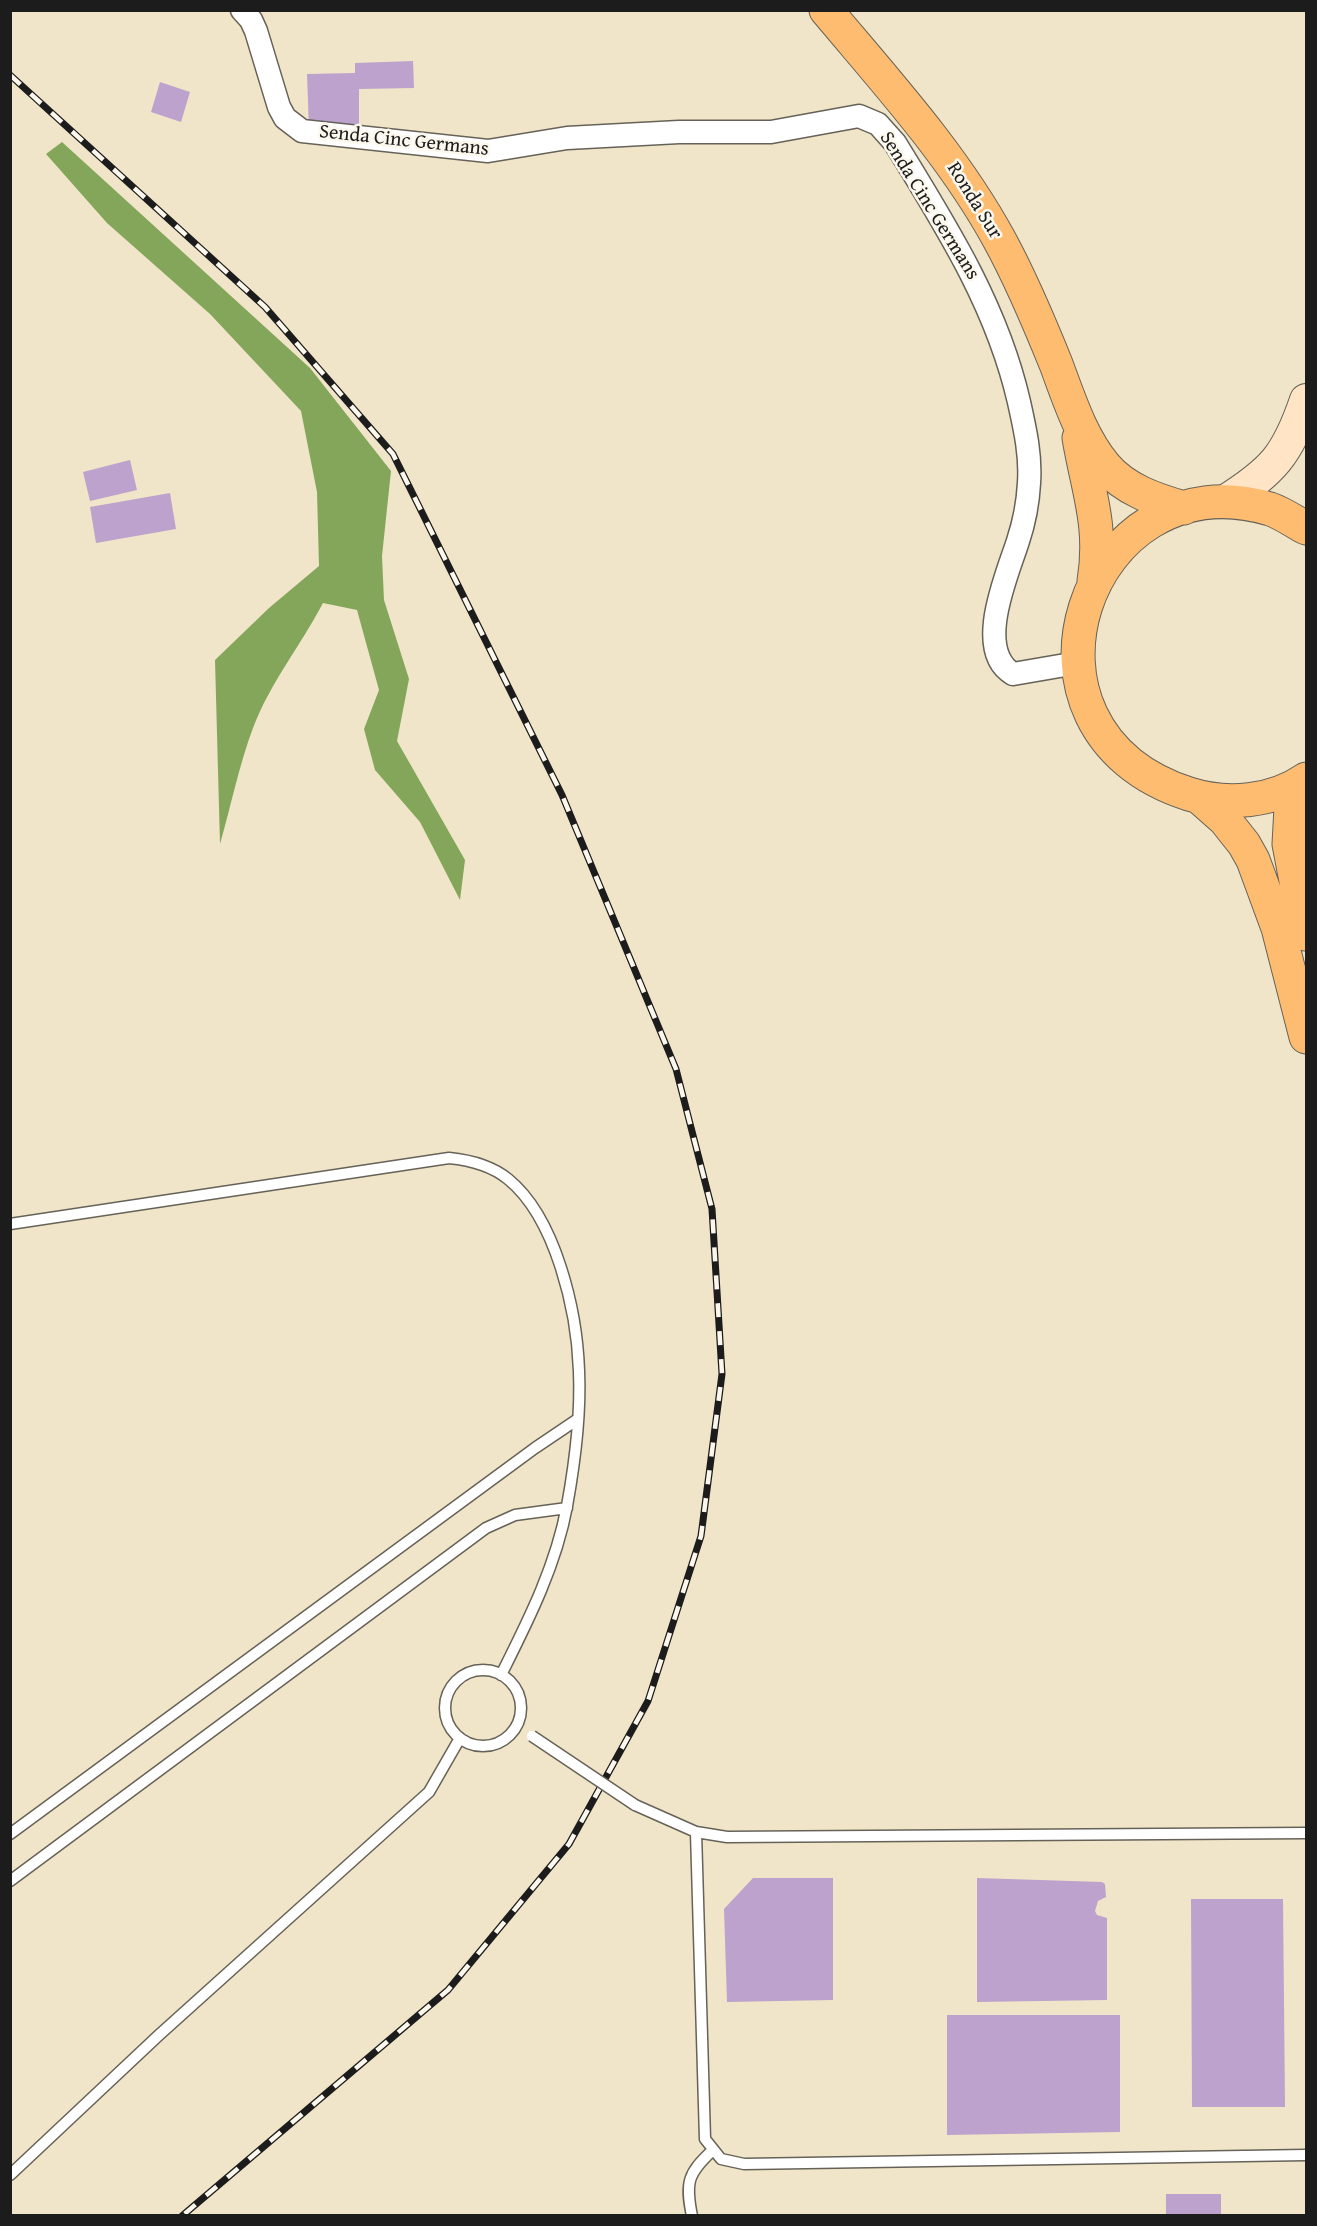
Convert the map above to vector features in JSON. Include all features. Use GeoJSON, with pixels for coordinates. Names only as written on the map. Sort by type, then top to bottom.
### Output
{"type":"FeatureCollection","features":[{"type":"Feature","properties":{"kind":"main road","name":"Ronda Sur"},"geometry":{"type":"LineString","coordinates":[[826,10],[924,128],[969,189],[999,240],[1023,288],[1076,418],[1105,466],[1121,482],[1162,501],[1184,508]]}},
{"type":"Feature","properties":{"kind":"main road","name":"Ronda Sur"},"geometry":{"type":"LineString","coordinates":[[1076,418],[1096,516],[1099,552],[1094,581]]}},
{"type":"Feature","properties":{"kind":"main road"},"geometry":{"type":"LineString","coordinates":[[1306,528],[1271,510],[1224,502],[1184,508],[1148,524],[1117,549],[1094,581],[1080,621],[1077,663],[1085,701],[1109,743],[1129,764],[1162,786],[1199,797],[1228,801],[1251,800],[1299,784],[1290,844],[1306,934]]}},
{"type":"Feature","properties":{"kind":"main road"},"geometry":{"type":"LineString","coordinates":[[1199,797],[1225,820],[1244,844],[1253,860],[1281,939],[1306,1037]]}},
{"type":"Feature","properties":{"kind":"street","name":"Senda Cinc Germans"},"geometry":{"type":"LineString","coordinates":[[242,10],[251,20],[256,31],[279,107],[285,118],[302,131],[488,152],[567,138],[680,132],[771,132],[844,117],[859,116],[878,124],[895,143],[979,286],[998,332],[1028,442],[1029,484],[1023,525],[996,613],[997,650],[1007,670],[1013,674],[1077,663]]}},
{"type":"Feature","properties":{"kind":"street"},"geometry":{"type":"LineString","coordinates":[[1224,502],[1259,480],[1280,458],[1297,427],[1306,400]]}},
{"type":"Feature","properties":{"kind":"lane"},"geometry":{"type":"LineString","coordinates":[[10,1224],[449,1158],[469,1160],[507,1178],[524,1194],[538,1215],[561,1269],[578,1351],[578,1419],[567,1508],[542,1594],[501,1675]]}},
{"type":"Feature","properties":{"kind":"lane"},"geometry":{"type":"LineString","coordinates":[[10,1834],[535,1448],[578,1419]]}},
{"type":"Feature","properties":{"kind":"lane"},"geometry":{"type":"LineString","coordinates":[[10,1881],[486,1528],[515,1515],[567,1508]]}},
{"type":"Feature","properties":{"kind":"lane"},"geometry":{"type":"LineString","coordinates":[[477,1671],[490,1671],[511,1682],[521,1704],[516,1727],[496,1744],[471,1744],[460,1738],[451,1729],[445,1705],[455,1682],[477,1671]]}},
{"type":"Feature","properties":{"kind":"lane"},"geometry":{"type":"LineString","coordinates":[[516,1727],[635,1805],[696,1832],[727,1837],[1306,1833]]}},
{"type":"Feature","properties":{"kind":"lane"},"geometry":{"type":"LineString","coordinates":[[10,2175],[168,2027],[429,1792],[460,1738]]}},
{"type":"Feature","properties":{"kind":"lane"},"geometry":{"type":"LineString","coordinates":[[696,1832],[705,2139],[720,2160],[744,2164],[1306,2156]]}},
{"type":"Feature","properties":{"kind":"lane"},"geometry":{"type":"LineString","coordinates":[[692,2216],[688,2182],[695,2166],[713,2150]]}},
{"type":"Feature","properties":{"kind":"green space"},"geometry":{"type":"Polygon","coordinates":[[[62,142],[310,368],[391,471],[382,556],[384,600],[409,679],[397,741],[465,860],[460,900],[420,822],[375,770],[364,729],[379,690],[357,610],[323,603],[277,680],[260,711],[248,742],[220,844],[215,660],[269,608],[319,566],[317,492],[301,411],[210,314],[107,223],[46,154],[62,142]]]}},
{"type":"Feature","properties":{"kind":"building"},"geometry":{"type":"Polygon","coordinates":[[[413,61],[414,88],[359,89],[359,129],[309,130],[307,74],[355,73],[355,63],[413,61]]]}},
{"type":"Feature","properties":{"kind":"building"},"geometry":{"type":"Polygon","coordinates":[[[160,82],[190,92],[181,122],[151,112],[160,82]]]}},
{"type":"Feature","properties":{"kind":"building"},"geometry":{"type":"Polygon","coordinates":[[[130,460],[137,490],[90,501],[83,472],[130,460]]]}},
{"type":"Feature","properties":{"kind":"building"},"geometry":{"type":"Polygon","coordinates":[[[170,493],[176,529],[96,543],[90,507],[170,493]]]}},
{"type":"Feature","properties":{"kind":"building"},"geometry":{"type":"Polygon","coordinates":[[[753,1878],[833,1878],[833,2000],[727,2002],[724,1909],[753,1878]]]}},
{"type":"Feature","properties":{"kind":"building"},"geometry":{"type":"Polygon","coordinates":[[[977,1878],[1102,1882],[1105,1884],[1106,1897],[1098,1901],[1095,1911],[1097,1915],[1107,1918],[1107,2000],[977,2002],[977,1878]]]}},
{"type":"Feature","properties":{"kind":"building"},"geometry":{"type":"Polygon","coordinates":[[[1191,1899],[1283,1899],[1285,2107],[1192,2107],[1191,1899]]]}},
{"type":"Feature","properties":{"kind":"building"},"geometry":{"type":"Polygon","coordinates":[[[947,2015],[1120,2015],[1120,2132],[947,2135],[947,2015]]]}},
{"type":"Feature","properties":{"kind":"building"},"geometry":{"type":"Polygon","coordinates":[[[1166,2194],[1221,2194],[1221,2216],[1166,2216],[1166,2194]]]}},
{"type":"Feature","properties":{"kind":"railway"},"geometry":{"type":"LineString","coordinates":[[10,75],[265,307],[393,454],[562,795],[676,1069],[712,1209],[722,1374],[701,1536],[648,1701],[569,1844],[448,1990],[182,2216]]}}]}
